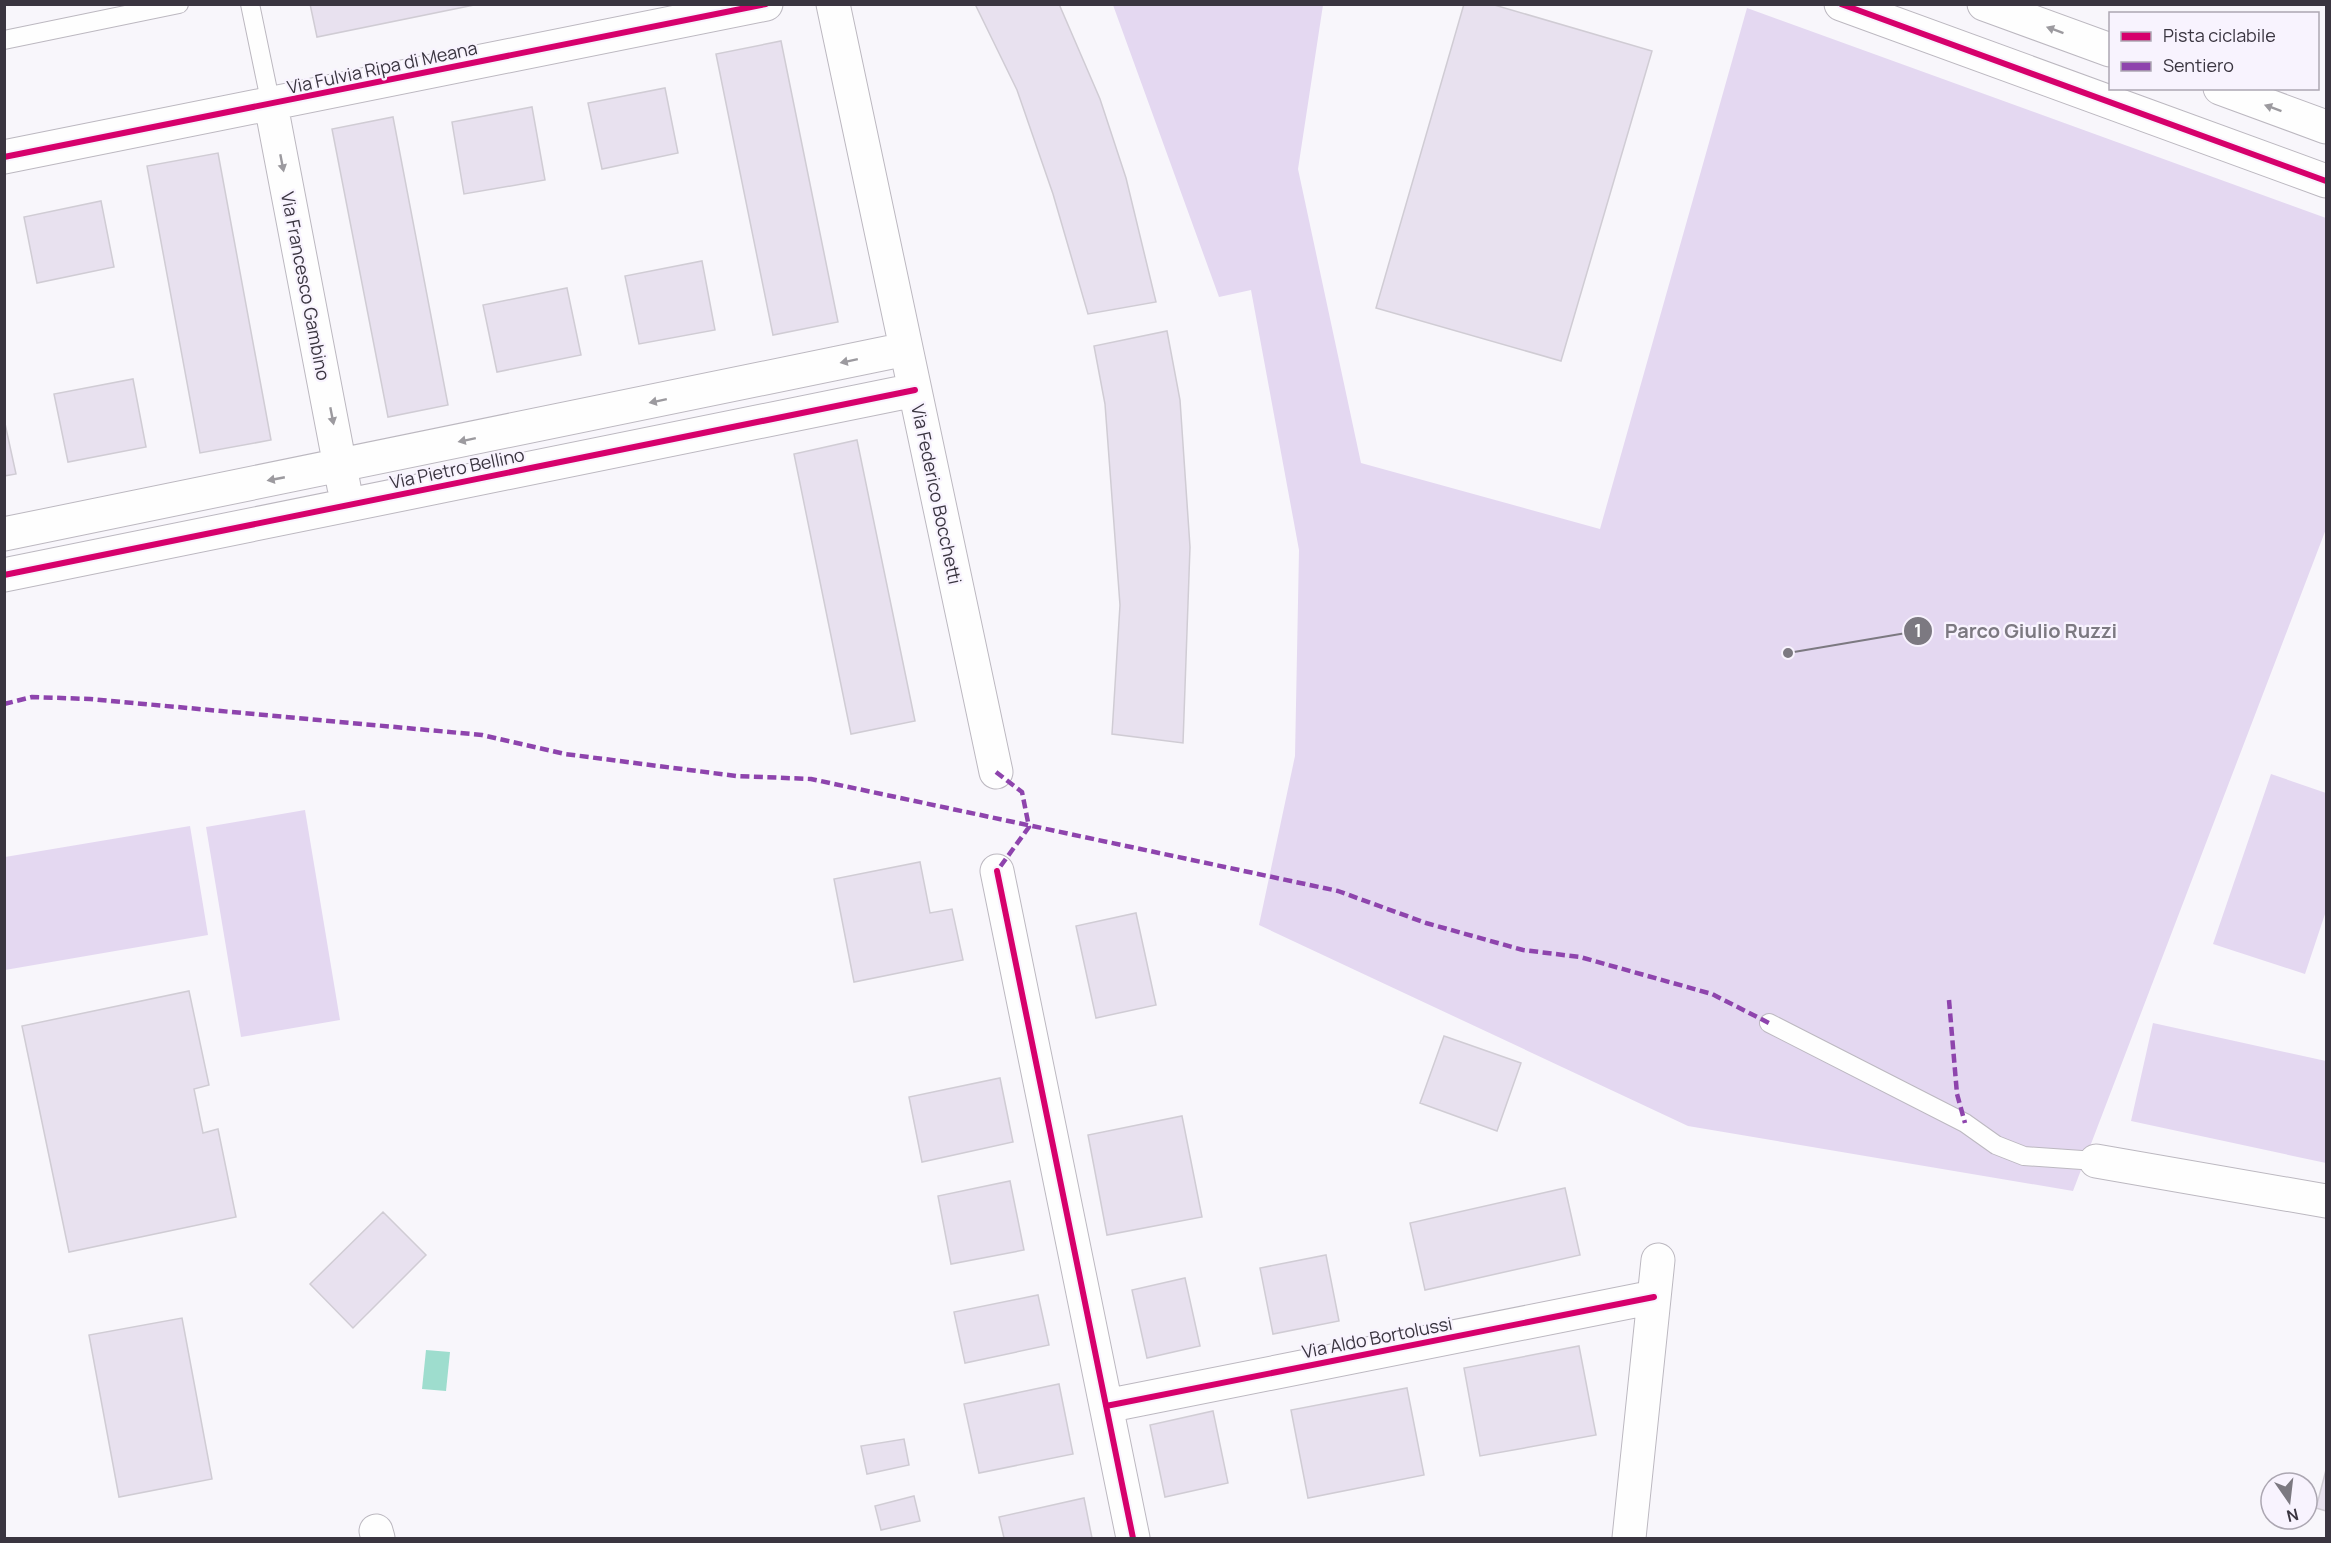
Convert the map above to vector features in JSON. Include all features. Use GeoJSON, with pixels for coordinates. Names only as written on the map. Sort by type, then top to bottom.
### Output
{"type":"FeatureCollection","features":[{"type":"Feature","properties":{"kind":"street","name":"Via Fulvia Ripa di Meana"},"geometry":{"type":"LineString","coordinates":[[4,157],[766,4]]}},
{"type":"Feature","properties":{"kind":"street","name":"Via Federico Bocchetti"},"geometry":{"type":"LineString","coordinates":[[833,4],[996,772]]}},
{"type":"Feature","properties":{"kind":"street"},"geometry":{"type":"LineString","coordinates":[[1840,4],[2326,181]]}},
{"type":"Feature","properties":{"kind":"street"},"geometry":{"type":"LineString","coordinates":[[1984,4],[2109,50]]}},
{"type":"Feature","properties":{"kind":"street"},"geometry":{"type":"LineString","coordinates":[[2225,90],[2326,127]]}},
{"type":"Feature","properties":{"kind":"street","name":"Via Francesco Gambino"},"geometry":{"type":"LineString","coordinates":[[271,105],[342,466],[347,506]]}},
{"type":"Feature","properties":{"kind":"street","name":"Via Pietro Bellino"},"geometry":{"type":"LineString","coordinates":[[4,534],[906,349]]}},
{"type":"Feature","properties":{"kind":"street","name":"Via Pietro Bellino"},"geometry":{"type":"LineString","coordinates":[[4,575],[915,390]]}},
{"type":"Feature","properties":{"kind":"street"},"geometry":{"type":"LineString","coordinates":[[997,871],[1133,1539]]}},
{"type":"Feature","properties":{"kind":"street"},"geometry":{"type":"LineString","coordinates":[[2096,1161],[2326,1201]]}},
{"type":"Feature","properties":{"kind":"street"},"geometry":{"type":"LineString","coordinates":[[1629,1539],[1658,1260]]}},
{"type":"Feature","properties":{"kind":"street","name":"Via Aldo Bortolussi"},"geometry":{"type":"LineString","coordinates":[[1106,1406],[1654,1297]]}},
{"type":"Feature","properties":{"kind":"lane"},"geometry":{"type":"LineString","coordinates":[[4,40],[179,4]]}},
{"type":"Feature","properties":{"kind":"lane"},"geometry":{"type":"LineString","coordinates":[[250,4],[271,105]]}},
{"type":"Feature","properties":{"kind":"lane"},"geometry":{"type":"LineString","coordinates":[[1769,1023],[1965,1123],[1996,1145],[2024,1156],[2096,1161]]}},
{"type":"Feature","properties":{"kind":"shaded area"},"geometry":{"type":"Polygon","coordinates":[[[1113,5],[1323,5],[1298,169],[1361,463],[1600,529],[1747,8],[2326,218],[2326,529],[2073,1191],[1688,1126],[1259,925],[1295,756],[1299,550],[1251,290],[1219,297],[1113,5]]]}},
{"type":"Feature","properties":{"kind":"shaded area"},"geometry":{"type":"Polygon","coordinates":[[[2271,774],[2326,793],[2326,911],[2305,974],[2213,944],[2271,774]]]}},
{"type":"Feature","properties":{"kind":"shaded area"},"geometry":{"type":"Polygon","coordinates":[[[305,810],[340,1020],[241,1037],[206,827],[305,810]]]}},
{"type":"Feature","properties":{"kind":"shaded area"},"geometry":{"type":"Polygon","coordinates":[[[190,826],[208,935],[5,970],[5,857],[190,826]]]}},
{"type":"Feature","properties":{"kind":"shaded area"},"geometry":{"type":"Polygon","coordinates":[[[2153,1023],[2326,1061],[2326,1163],[2131,1121],[2153,1023]]]}},
{"type":"Feature","properties":{"kind":"shaded area"},"geometry":{"type":"Polygon","coordinates":[[[426,1350],[450,1352],[446,1391],[422,1389],[426,1350]]]}},
{"type":"Feature","properties":{"kind":"building"},"geometry":{"type":"Polygon","coordinates":[[[310,4],[479,4],[317,37],[310,4]]]}},
{"type":"Feature","properties":{"kind":"building"},"geometry":{"type":"Polygon","coordinates":[[[975,4],[1059,4],[1100,99],[1126,178],[1156,302],[1088,314],[1053,194],[1017,90],[975,4]]]}},
{"type":"Feature","properties":{"kind":"building"},"geometry":{"type":"Polygon","coordinates":[[[1464,4],[1491,4],[1652,51],[1561,361],[1376,308],[1464,4]]]}},
{"type":"Feature","properties":{"kind":"building"},"geometry":{"type":"Polygon","coordinates":[[[781,41],[838,322],[773,335],[716,54],[781,41]]]}},
{"type":"Feature","properties":{"kind":"building"},"geometry":{"type":"Polygon","coordinates":[[[665,88],[678,153],[602,169],[588,103],[665,88]]]}},
{"type":"Feature","properties":{"kind":"building"},"geometry":{"type":"Polygon","coordinates":[[[532,107],[545,180],[464,194],[452,122],[532,107]]]}},
{"type":"Feature","properties":{"kind":"building"},"geometry":{"type":"Polygon","coordinates":[[[393,117],[448,405],[388,417],[332,129],[393,117]]]}},
{"type":"Feature","properties":{"kind":"building"},"geometry":{"type":"Polygon","coordinates":[[[218,153],[271,440],[200,453],[147,166],[218,153]]]}},
{"type":"Feature","properties":{"kind":"building"},"geometry":{"type":"Polygon","coordinates":[[[101,201],[114,267],[37,283],[24,217],[101,201]]]}},
{"type":"Feature","properties":{"kind":"building"},"geometry":{"type":"Polygon","coordinates":[[[702,261],[715,330],[639,344],[625,276],[702,261]]]}},
{"type":"Feature","properties":{"kind":"building"},"geometry":{"type":"Polygon","coordinates":[[[567,288],[581,355],[497,372],[483,305],[567,288]]]}},
{"type":"Feature","properties":{"kind":"building"},"geometry":{"type":"Polygon","coordinates":[[[1167,331],[1180,400],[1190,547],[1183,743],[1112,734],[1120,605],[1105,404],[1094,346],[1167,331]]]}},
{"type":"Feature","properties":{"kind":"building"},"geometry":{"type":"Polygon","coordinates":[[[133,379],[146,447],[68,462],[54,394],[133,379]]]}},
{"type":"Feature","properties":{"kind":"building"},"geometry":{"type":"Polygon","coordinates":[[[4,419],[16,474],[4,476],[4,419]]]}},
{"type":"Feature","properties":{"kind":"building"},"geometry":{"type":"Polygon","coordinates":[[[857,440],[915,721],[851,734],[794,454],[857,440]]]}},
{"type":"Feature","properties":{"kind":"building"},"geometry":{"type":"Polygon","coordinates":[[[920,862],[930,913],[952,909],[963,960],[854,982],[834,879],[920,862]]]}},
{"type":"Feature","properties":{"kind":"building"},"geometry":{"type":"Polygon","coordinates":[[[1136,913],[1156,1005],[1096,1018],[1076,926],[1136,913]]]}},
{"type":"Feature","properties":{"kind":"building"},"geometry":{"type":"Polygon","coordinates":[[[189,991],[209,1085],[194,1089],[203,1133],[218,1129],[236,1217],[69,1252],[22,1026],[189,991]]]}},
{"type":"Feature","properties":{"kind":"building"},"geometry":{"type":"Polygon","coordinates":[[[1444,1036],[1521,1063],[1497,1131],[1420,1103],[1444,1036]]]}},
{"type":"Feature","properties":{"kind":"building"},"geometry":{"type":"Polygon","coordinates":[[[1000,1078],[1013,1142],[922,1162],[909,1097],[1000,1078]]]}},
{"type":"Feature","properties":{"kind":"building"},"geometry":{"type":"Polygon","coordinates":[[[1182,1116],[1202,1217],[1107,1235],[1088,1135],[1182,1116]]]}},
{"type":"Feature","properties":{"kind":"building"},"geometry":{"type":"Polygon","coordinates":[[[1010,1181],[1024,1250],[951,1264],[938,1196],[1010,1181]]]}},
{"type":"Feature","properties":{"kind":"building"},"geometry":{"type":"Polygon","coordinates":[[[1565,1188],[1580,1255],[1425,1290],[1410,1223],[1565,1188]]]}},
{"type":"Feature","properties":{"kind":"building"},"geometry":{"type":"Polygon","coordinates":[[[383,1212],[426,1255],[353,1328],[310,1284],[383,1212]]]}},
{"type":"Feature","properties":{"kind":"building"},"geometry":{"type":"Polygon","coordinates":[[[1326,1255],[1339,1321],[1273,1334],[1260,1268],[1326,1255]]]}},
{"type":"Feature","properties":{"kind":"building"},"geometry":{"type":"Polygon","coordinates":[[[1185,1278],[1200,1346],[1147,1358],[1132,1290],[1185,1278]]]}},
{"type":"Feature","properties":{"kind":"building"},"geometry":{"type":"Polygon","coordinates":[[[1038,1295],[1049,1345],[965,1363],[954,1312],[1038,1295]]]}},
{"type":"Feature","properties":{"kind":"building"},"geometry":{"type":"Polygon","coordinates":[[[182,1318],[212,1479],[119,1497],[89,1335],[182,1318]]]}},
{"type":"Feature","properties":{"kind":"building"},"geometry":{"type":"Polygon","coordinates":[[[1579,1346],[1596,1435],[1480,1456],[1464,1368],[1579,1346]]]}},
{"type":"Feature","properties":{"kind":"building"},"geometry":{"type":"Polygon","coordinates":[[[1059,1384],[1073,1454],[979,1473],[964,1404],[1059,1384]]]}},
{"type":"Feature","properties":{"kind":"building"},"geometry":{"type":"Polygon","coordinates":[[[1407,1388],[1424,1475],[1308,1498],[1291,1410],[1407,1388]]]}},
{"type":"Feature","properties":{"kind":"building"},"geometry":{"type":"Polygon","coordinates":[[[1213,1411],[1228,1483],[1165,1497],[1150,1425],[1213,1411]]]}},
{"type":"Feature","properties":{"kind":"building"},"geometry":{"type":"Polygon","coordinates":[[[904,1439],[909,1465],[867,1474],[861,1446],[904,1439]]]}},
{"type":"Feature","properties":{"kind":"building"},"geometry":{"type":"Polygon","coordinates":[[[2326,1470],[2326,1511],[2319,1509],[2319,1497],[2326,1470]]]}},
{"type":"Feature","properties":{"kind":"building"},"geometry":{"type":"Polygon","coordinates":[[[914,1496],[920,1521],[881,1530],[875,1506],[914,1496]]]}},
{"type":"Feature","properties":{"kind":"building"},"geometry":{"type":"Polygon","coordinates":[[[1084,1498],[1092,1538],[1004,1538],[999,1517],[1084,1498]]]}},
{"type":"Feature","properties":{"kind":"marked path"},"geometry":{"type":"LineString","coordinates":[[4,704],[32,697],[90,699],[482,735],[565,754],[736,776],[811,779],[1338,891],[1426,923],[1523,950],[1580,957],[1712,994],[1769,1023]]}},
{"type":"Feature","properties":{"kind":"marked path"},"geometry":{"type":"LineString","coordinates":[[996,772],[1022,792],[1029,827],[997,871]]}},
{"type":"Feature","properties":{"kind":"marked path"},"geometry":{"type":"LineString","coordinates":[[1949,1000],[1957,1094],[1965,1123]]}},
{"type":"Feature","properties":{"kind":"cycle path"},"geometry":{"type":"LineString","coordinates":[[4,157],[766,4]]}},
{"type":"Feature","properties":{"kind":"cycle path"},"geometry":{"type":"LineString","coordinates":[[1841,4],[2326,181]]}},
{"type":"Feature","properties":{"kind":"cycle path"},"geometry":{"type":"LineString","coordinates":[[4,575],[915,390]]}},
{"type":"Feature","properties":{"kind":"cycle path"},"geometry":{"type":"LineString","coordinates":[[997,871],[1133,1538]]}},
{"type":"Feature","properties":{"kind":"cycle path"},"geometry":{"type":"LineString","coordinates":[[1106,1406],[1654,1297]]}},
{"type":"Feature","properties":{"kind":"place","name":"Parco Giulio Ruzzi"},"geometry":{"type":"Point","coordinates":[1788,653]}}]}
